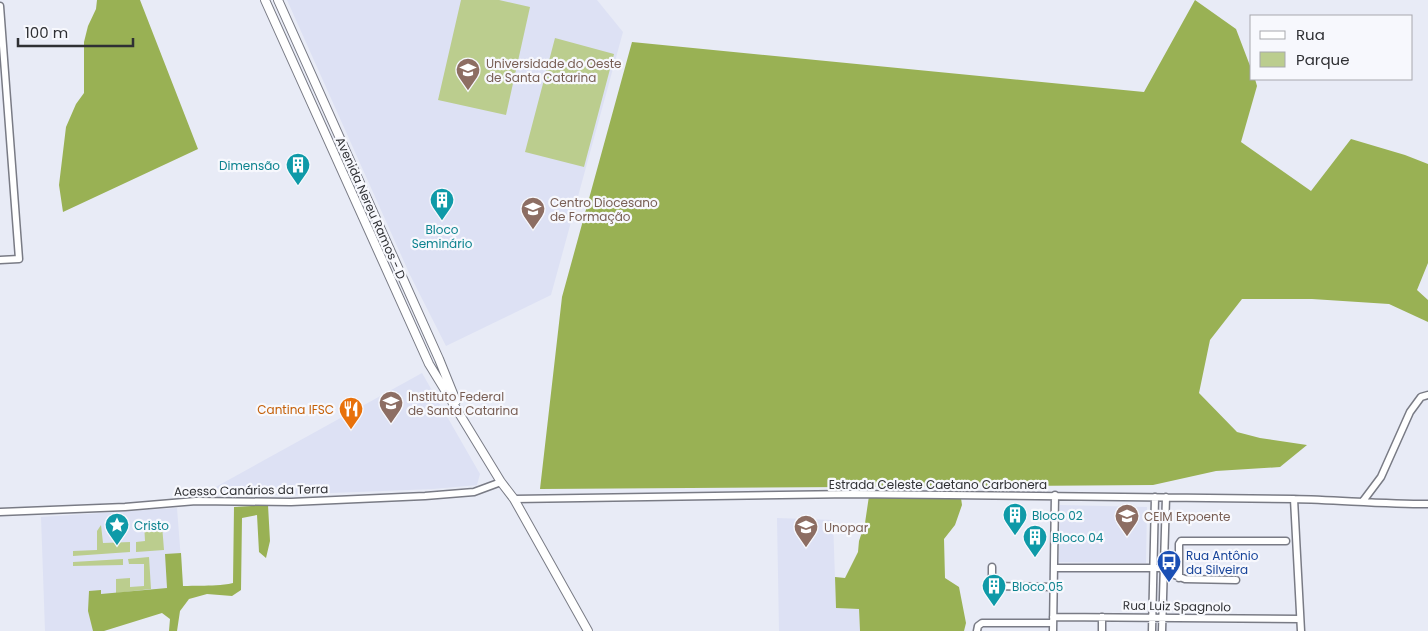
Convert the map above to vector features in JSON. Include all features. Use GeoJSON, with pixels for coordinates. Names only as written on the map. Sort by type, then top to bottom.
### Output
{"type":"FeatureCollection","features":[{"type":"Feature","properties":{"kind":"street","name":"Avenida Nereu Ramos - D"},"geometry":{"type":"LineString","coordinates":[[265,0],[429,364],[501,482],[514,499],[588,631]]}},
{"type":"Feature","properties":{"kind":"street","name":"Avenida Nereu Ramos - D"},"geometry":{"type":"LineString","coordinates":[[278,0],[439,359],[464,421]]}},
{"type":"Feature","properties":{"kind":"street"},"geometry":{"type":"LineString","coordinates":[[0,6],[19,259],[0,260]]}},
{"type":"Feature","properties":{"kind":"street"},"geometry":{"type":"LineString","coordinates":[[300,78],[311,73]]}},
{"type":"Feature","properties":{"kind":"street"},"geometry":{"type":"LineString","coordinates":[[1363,501],[1381,477],[1410,412],[1421,397],[1428,395]]}},
{"type":"Feature","properties":{"kind":"street","name":"Acesso Canários da Terra"},"geometry":{"type":"LineString","coordinates":[[0,512],[125,507],[196,500],[291,502],[417,496],[474,492],[501,482]]}},
{"type":"Feature","properties":{"kind":"street","name":"Estrada Celeste Caetano Carbonera"},"geometry":{"type":"LineString","coordinates":[[514,499],[779,494],[1055,495],[1294,499],[1428,504]]}},
{"type":"Feature","properties":{"kind":"street"},"geometry":{"type":"LineString","coordinates":[[1053,631],[1055,495]]}},
{"type":"Feature","properties":{"kind":"street"},"geometry":{"type":"LineString","coordinates":[[1152,631],[1155,497]]}},
{"type":"Feature","properties":{"kind":"street"},"geometry":{"type":"LineString","coordinates":[[1162,631],[1166,497]]}},
{"type":"Feature","properties":{"kind":"street"},"geometry":{"type":"LineString","coordinates":[[1294,499],[1301,631]]}},
{"type":"Feature","properties":{"kind":"street"},"geometry":{"type":"LineString","coordinates":[[1179,578],[1179,544],[1181,541],[1286,542]]}},
{"type":"Feature","properties":{"kind":"street"},"geometry":{"type":"LineString","coordinates":[[992,567],[992,584],[994,586],[1054,587]]}},
{"type":"Feature","properties":{"kind":"street"},"geometry":{"type":"LineString","coordinates":[[1054,568],[1164,568],[1179,578],[1236,580]]}},
{"type":"Feature","properties":{"kind":"street"},"geometry":{"type":"LineString","coordinates":[[1102,617],[1102,631]]}},
{"type":"Feature","properties":{"kind":"street","name":"Rua Luiz Spagnolo"},"geometry":{"type":"LineString","coordinates":[[977,631],[978,626],[982,623],[1102,617],[1300,619]]}},
{"type":"Feature","properties":{"kind":"shaded area","name":"Universidade do Oeste de Santa Catarina"},"geometry":{"type":"Polygon","coordinates":[[[287,0],[597,0],[623,32],[551,295],[446,346],[410,275],[287,0]]]}},
{"type":"Feature","properties":{"kind":"shaded area","name":"Instituto Federal de Santa Catarina"},"geometry":{"type":"Polygon","coordinates":[[[422,373],[480,474],[477,485],[434,489],[280,495],[203,494],[422,373]]]}},
{"type":"Feature","properties":{"kind":"shaded area"},"geometry":{"type":"Polygon","coordinates":[[[1060,505],[1147,507],[1146,563],[1059,562],[1060,505]]]}},
{"type":"Feature","properties":{"kind":"shaded area"},"geometry":{"type":"Polygon","coordinates":[[[177,508],[183,586],[104,631],[45,631],[41,517],[177,508]]]}},
{"type":"Feature","properties":{"kind":"shaded area","name":"Unopar"},"geometry":{"type":"Polygon","coordinates":[[[777,518],[833,520],[836,608],[859,609],[860,631],[779,631],[777,518]]]}},
{"type":"Feature","properties":{"kind":"green space"},"geometry":{"type":"Polygon","coordinates":[[[97,0],[140,0],[198,149],[63,212],[59,185],[66,127],[76,104],[84,93],[84,42],[88,26],[96,9],[97,0]]]}},
{"type":"Feature","properties":{"kind":"green space"},"geometry":{"type":"Polygon","coordinates":[[[461,0],[499,0],[530,7],[506,115],[438,100],[461,0]]]}},
{"type":"Feature","properties":{"kind":"green space"},"geometry":{"type":"Polygon","coordinates":[[[1195,0],[1236,29],[1250,66],[1250,80],[1255,80],[1257,86],[1241,142],[1311,191],[1351,139],[1428,164],[1428,263],[1417,290],[1428,300],[1428,322],[1389,304],[1312,299],[1242,299],[1210,340],[1199,393],[1237,432],[1260,438],[1307,445],[1280,467],[1216,471],[1153,485],[540,489],[562,297],[632,42],[1144,92],[1195,0]]]}},
{"type":"Feature","properties":{"kind":"green space"},"geometry":{"type":"Polygon","coordinates":[[[555,38],[614,54],[584,167],[525,152],[555,38]]]}},
{"type":"Feature","properties":{"kind":"green space"},"geometry":{"type":"Polygon","coordinates":[[[869,496],[961,498],[962,505],[955,525],[944,539],[945,578],[959,587],[966,623],[964,631],[860,631],[859,609],[836,608],[835,577],[845,578],[858,552],[869,496]]]}},
{"type":"Feature","properties":{"kind":"green space"},"geometry":{"type":"Polygon","coordinates":[[[268,505],[270,541],[266,558],[259,552],[257,515],[242,518],[241,590],[232,596],[207,594],[189,599],[180,611],[177,631],[169,631],[170,619],[162,613],[104,631],[93,631],[88,611],[89,591],[101,590],[101,594],[167,588],[165,554],[181,553],[183,586],[233,583],[234,507],[268,505]]]}},
{"type":"Feature","properties":{"kind":"green space"},"geometry":{"type":"Polygon","coordinates":[[[144,523],[162,525],[164,550],[136,552],[136,542],[145,541],[144,523]]]}},
{"type":"Feature","properties":{"kind":"green space"},"geometry":{"type":"Polygon","coordinates":[[[101,525],[103,543],[130,542],[130,552],[73,556],[73,551],[97,550],[97,531],[101,525]]]}},
{"type":"Feature","properties":{"kind":"green space"},"geometry":{"type":"Polygon","coordinates":[[[149,557],[151,589],[116,593],[116,579],[130,578],[130,587],[144,586],[144,564],[129,564],[128,559],[149,557]]]}},
{"type":"Feature","properties":{"kind":"green space"},"geometry":{"type":"Polygon","coordinates":[[[123,559],[123,565],[73,566],[73,562],[123,559]]]}},
{"type":"Feature","properties":{"kind":"place","name":"Universidade do Oeste de Santa Catarina"},"geometry":{"type":"Point","coordinates":[468,91]}},
{"type":"Feature","properties":{"kind":"place","name":"Dimensão"},"geometry":{"type":"Point","coordinates":[298,186]}},
{"type":"Feature","properties":{"kind":"place","name":"Bloco Seminário"},"geometry":{"type":"Point","coordinates":[442,221]}},
{"type":"Feature","properties":{"kind":"place","name":"Centro Diocesano de Formação"},"geometry":{"type":"Point","coordinates":[533,230]}},
{"type":"Feature","properties":{"kind":"place","name":"Instituto Federal de Santa Catarina"},"geometry":{"type":"Point","coordinates":[391,424]}},
{"type":"Feature","properties":{"kind":"place","name":"Cantina IFSC"},"geometry":{"type":"Point","coordinates":[351,430]}},
{"type":"Feature","properties":{"kind":"place","name":"Bloco 02"},"geometry":{"type":"Point","coordinates":[1015,536]}},
{"type":"Feature","properties":{"kind":"place","name":"CEIM Expoente"},"geometry":{"type":"Point","coordinates":[1127,537]}},
{"type":"Feature","properties":{"kind":"place","name":"Cristo"},"geometry":{"type":"Point","coordinates":[117,546]}},
{"type":"Feature","properties":{"kind":"place","name":"Unopar"},"geometry":{"type":"Point","coordinates":[806,548]}},
{"type":"Feature","properties":{"kind":"place","name":"Bloco 04"},"geometry":{"type":"Point","coordinates":[1035,558]}},
{"type":"Feature","properties":{"kind":"place","name":"Rua Antônio da Silveira"},"geometry":{"type":"Point","coordinates":[1169,583]}},
{"type":"Feature","properties":{"kind":"place","name":"Bloco 05"},"geometry":{"type":"Point","coordinates":[994,607]}}]}
